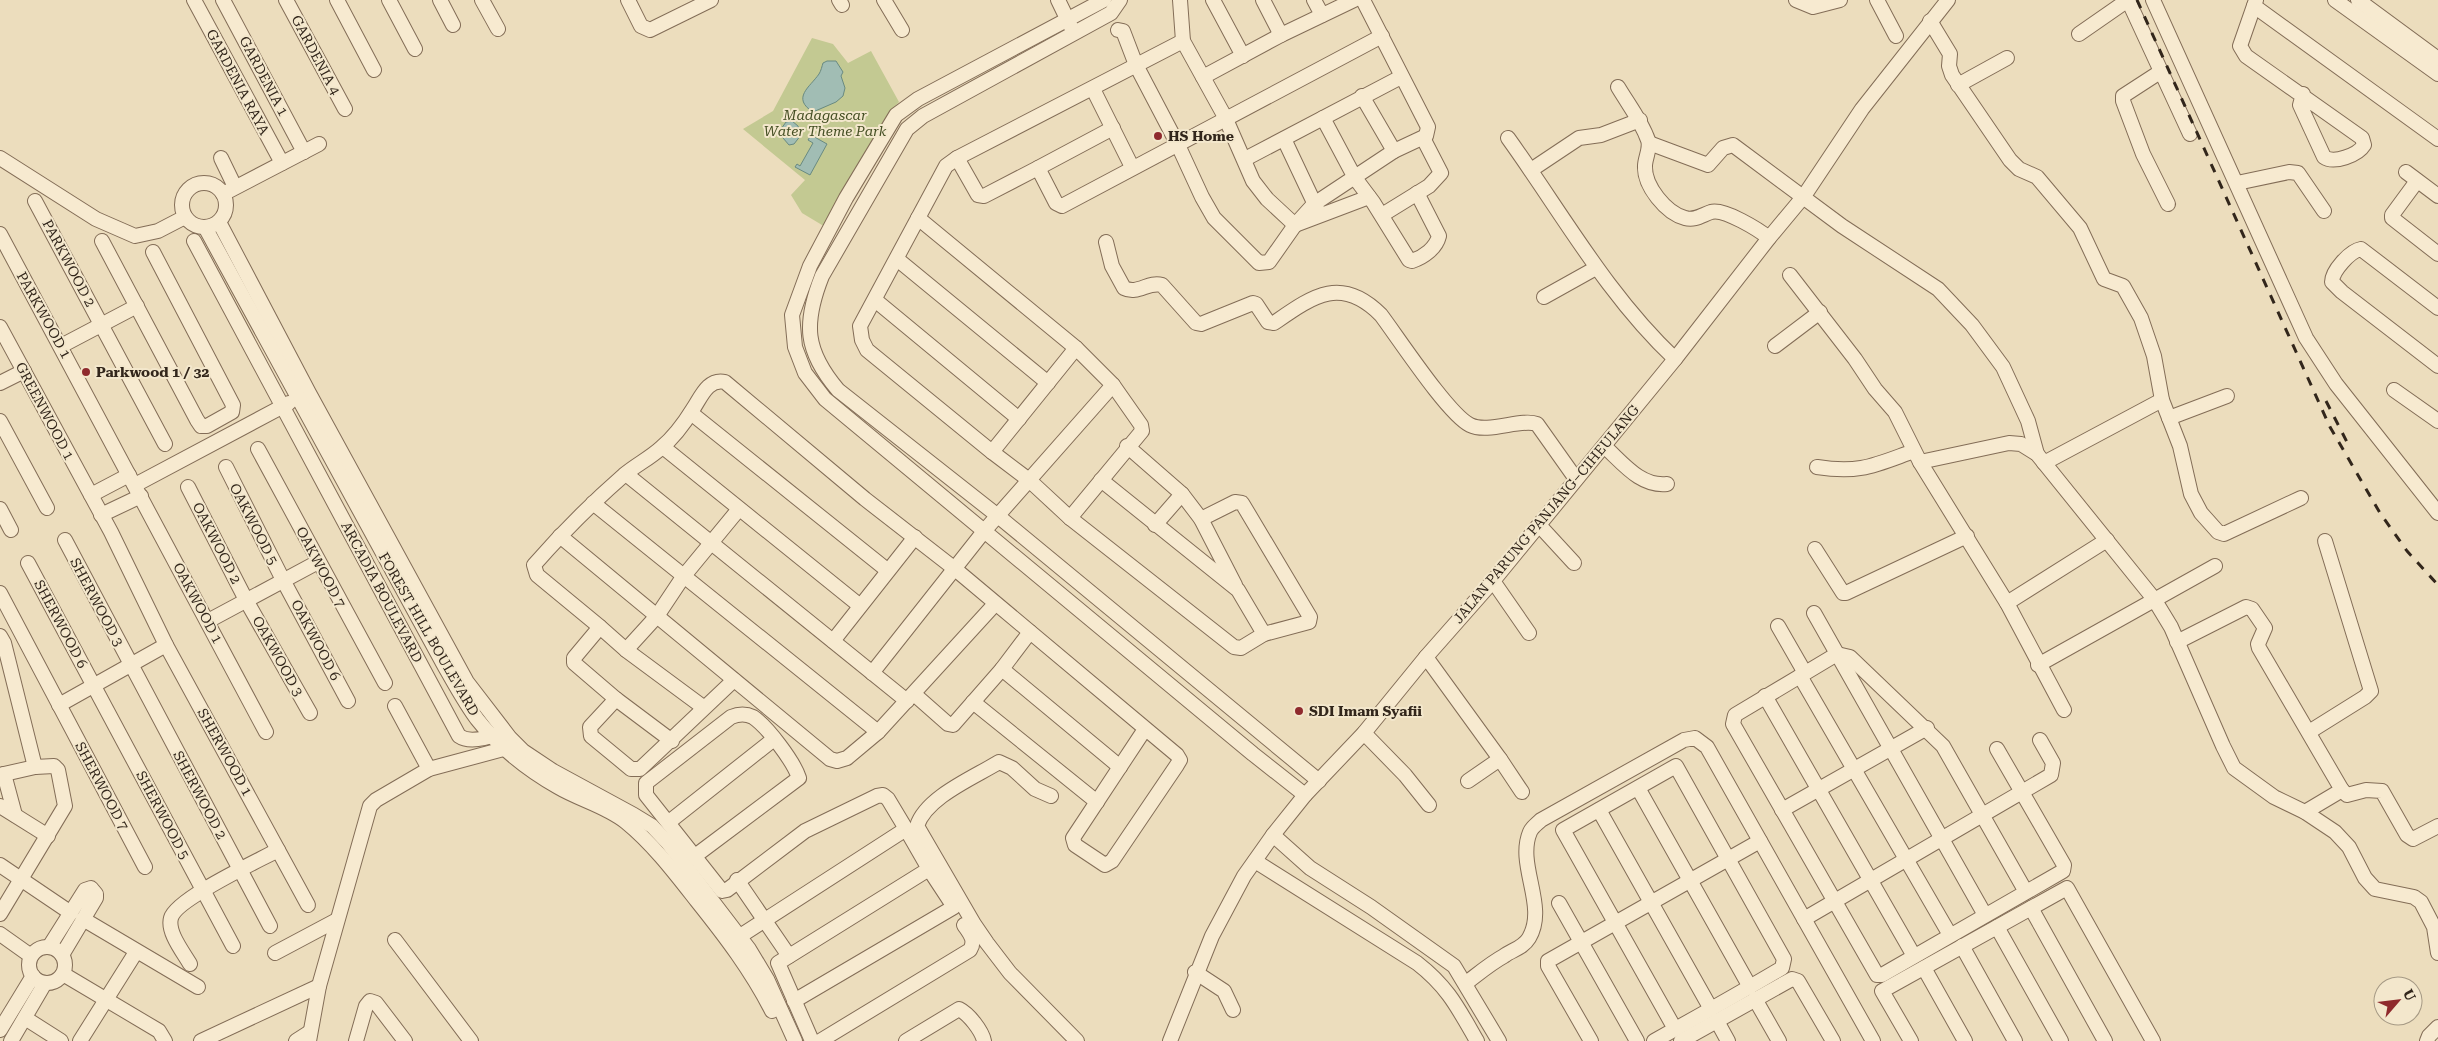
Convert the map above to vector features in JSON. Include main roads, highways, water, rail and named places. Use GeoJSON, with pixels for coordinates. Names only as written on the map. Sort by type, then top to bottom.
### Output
{"type":"FeatureCollection","features":[{"type":"Feature","properties":{"kind":"water"},"geometry":{"type":"Polygon","coordinates":[[[836,61],[843,72],[841,76],[845,88],[843,96],[836,102],[813,112],[803,102],[804,93],[819,74],[823,63],[836,61]]]}},
{"type":"Feature","properties":{"kind":"water"},"geometry":{"type":"Polygon","coordinates":[[[792,121],[798,126],[801,135],[794,144],[789,145],[783,138],[781,129],[786,122],[792,121]]]}},
{"type":"Feature","properties":{"kind":"water"},"geometry":{"type":"Polygon","coordinates":[[[811,135],[827,144],[810,175],[795,167],[797,164],[800,166],[813,143],[808,140],[811,135]]]}},
{"type":"Feature","properties":{"kind":"railway"},"geometry":{"type":"LineString","coordinates":[[2137,0],[2330,427],[2380,513],[2407,551],[2438,585]]}},
{"type":"Feature","properties":{"kind":"railway"},"geometry":{"type":"LineString","coordinates":[[2326,401],[2349,446]]}},
{"type":"Feature","properties":{"kind":"place","name":"HS Home"},"geometry":{"type":"Point","coordinates":[1158,136]}},
{"type":"Feature","properties":{"kind":"place","name":"Parkwood 1 / 32"},"geometry":{"type":"Point","coordinates":[86,372]}},
{"type":"Feature","properties":{"kind":"place","name":"SDI Imam Syafii"},"geometry":{"type":"Point","coordinates":[1299,711]}},
{"type":"Feature","properties":{"kind":"park label","name":"Madagascar Water Theme Park"},"geometry":{"type":"Point","coordinates":[825,124]}}]}
